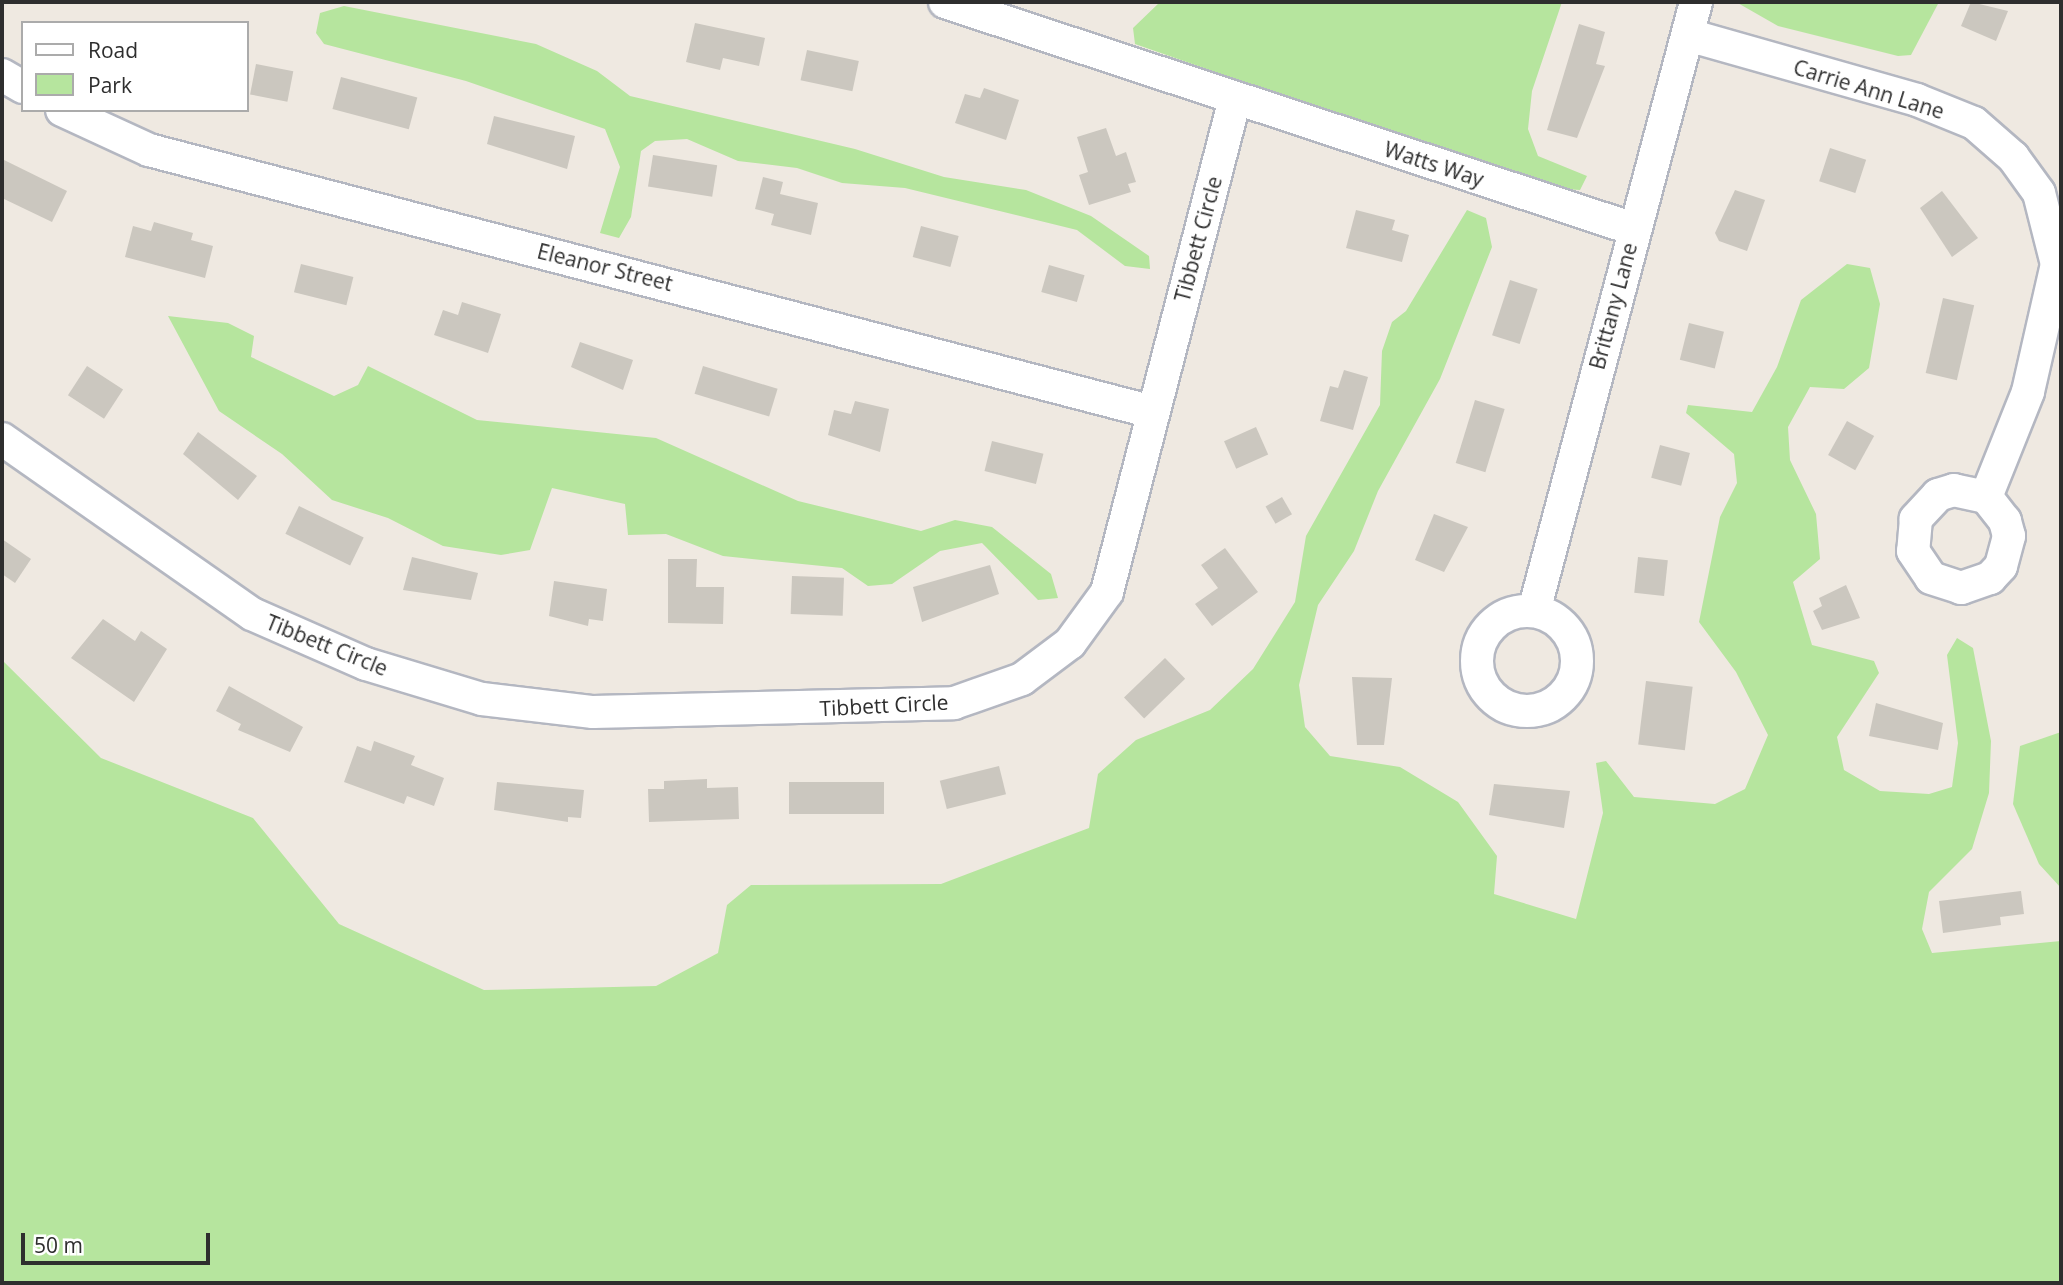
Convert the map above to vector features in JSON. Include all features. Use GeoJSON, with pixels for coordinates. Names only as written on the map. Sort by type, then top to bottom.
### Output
{"type":"FeatureCollection","features":[{"type":"Feature","properties":{"kind":"street"},"geometry":{"type":"LineString","coordinates":[[945,2],[1235,99]]}},
{"type":"Feature","properties":{"kind":"street","name":"Brittany Lane"},"geometry":{"type":"LineString","coordinates":[[1534,611],[1696,2]]}},
{"type":"Feature","properties":{"kind":"street","name":"Carrie Ann Lane"},"geometry":{"type":"LineString","coordinates":[[1688,35],[1917,100],[1974,123],[2013,157],[2039,193],[2057,264],[2049,311],[2028,392],[1986,497]]}},
{"type":"Feature","properties":{"kind":"street"},"geometry":{"type":"LineString","coordinates":[[2,75],[21,86]]}},
{"type":"Feature","properties":{"kind":"street","name":"Watts Way"},"geometry":{"type":"LineString","coordinates":[[1235,99],[1634,229]]}},
{"type":"Feature","properties":{"kind":"street","name":"Tibbett Circle"},"geometry":{"type":"LineString","coordinates":[[2,439],[252,614],[366,664],[482,699],[593,712],[846,708],[954,703],[1022,679],[1070,643],[1107,592],[1235,99]]}},
{"type":"Feature","properties":{"kind":"street","name":"Eleanor Street"},"geometry":{"type":"LineString","coordinates":[[66,112],[149,150],[1153,412]]}},
{"type":"Feature","properties":{"kind":"green space"},"geometry":{"type":"Polygon","coordinates":[[[1160,2],[1562,2],[1532,91],[1528,129],[1538,156],[1587,176],[1580,190],[1549,188],[1135,44],[1133,28],[1160,2]]]}},
{"type":"Feature","properties":{"kind":"green space"},"geometry":{"type":"Polygon","coordinates":[[[1736,2],[1939,2],[1911,55],[1898,56],[1778,26],[1736,2]]]}},
{"type":"Feature","properties":{"kind":"green space"},"geometry":{"type":"Polygon","coordinates":[[[344,6],[536,44],[597,71],[630,96],[855,149],[944,177],[1026,190],[1091,216],[1149,256],[1150,269],[1125,266],[1077,230],[905,188],[842,183],[797,168],[738,161],[687,139],[655,141],[641,151],[631,217],[619,238],[600,233],[620,167],[605,129],[466,81],[324,44],[316,33],[320,13],[344,6]]]}},
{"type":"Feature","properties":{"kind":"green space"},"geometry":{"type":"Polygon","coordinates":[[[1467,210],[1486,218],[1492,247],[1440,379],[1378,491],[1354,551],[1318,605],[1299,685],[1305,727],[1330,756],[1400,767],[1458,802],[1497,856],[1494,894],[1576,919],[1603,813],[1596,763],[1606,761],[1634,797],[1715,804],[1745,789],[1768,735],[1736,672],[1699,622],[1720,517],[1737,483],[1734,454],[1686,413],[1688,405],[1752,412],[1777,367],[1801,300],[1847,264],[1870,268],[1880,304],[1869,368],[1844,389],[1810,387],[1788,427],[1790,460],[1816,514],[1820,559],[1793,582],[1812,645],[1874,661],[1879,673],[1837,737],[1844,770],[1880,791],[1929,794],[1952,787],[1958,743],[1947,655],[1957,638],[1973,648],[1991,741],[1989,793],[1972,849],[1929,892],[1922,929],[1932,953],[2061,941],[2061,1283],[2,1283],[2,660],[101,758],[253,818],[339,924],[484,990],[656,986],[718,953],[727,905],[751,885],[941,884],[1089,828],[1098,774],[1136,740],[1210,710],[1253,669],[1295,602],[1306,536],[1380,405],[1382,351],[1392,322],[1406,311],[1467,210]]]}},
{"type":"Feature","properties":{"kind":"green space"},"geometry":{"type":"Polygon","coordinates":[[[168,316],[228,323],[254,336],[251,357],[334,396],[358,385],[368,366],[477,420],[656,438],[798,501],[921,531],[955,520],[992,527],[1051,574],[1058,598],[1038,600],[982,543],[940,551],[892,584],[868,586],[842,568],[723,556],[666,534],[628,535],[625,504],[552,488],[530,550],[501,555],[443,546],[388,518],[332,500],[282,454],[219,411],[168,316]]]}},
{"type":"Feature","properties":{"kind":"green space"},"geometry":{"type":"Polygon","coordinates":[[[2061,732],[2061,888],[2039,864],[2013,804],[2020,746],[2061,732]]]}},
{"type":"Feature","properties":{"kind":"building"},"geometry":{"type":"Polygon","coordinates":[[[1971,2],[2008,11],[1996,41],[1961,26],[1971,2]]]}},
{"type":"Feature","properties":{"kind":"building"},"geometry":{"type":"Polygon","coordinates":[[[695,23],[765,38],[759,66],[723,58],[720,70],[686,62],[695,23]]]}},
{"type":"Feature","properties":{"kind":"building"},"geometry":{"type":"Polygon","coordinates":[[[1579,24],[1605,32],[1596,64],[1605,66],[1577,138],[1547,130],[1579,24]]]}},
{"type":"Feature","properties":{"kind":"building"},"geometry":{"type":"Polygon","coordinates":[[[807,50],[859,61],[852,91],[801,80],[807,50]]]}},
{"type":"Feature","properties":{"kind":"building"},"geometry":{"type":"Polygon","coordinates":[[[256,64],[293,71],[287,102],[250,94],[256,64]]]}},
{"type":"Feature","properties":{"kind":"building"},"geometry":{"type":"Polygon","coordinates":[[[341,77],[417,97],[409,129],[332,109],[341,77]]]}},
{"type":"Feature","properties":{"kind":"building"},"geometry":{"type":"Polygon","coordinates":[[[984,88],[1019,100],[1006,140],[955,123],[965,94],[980,98],[984,88]]]}},
{"type":"Feature","properties":{"kind":"building"},"geometry":{"type":"Polygon","coordinates":[[[494,116],[575,136],[567,169],[487,144],[494,116]]]}},
{"type":"Feature","properties":{"kind":"building"},"geometry":{"type":"Polygon","coordinates":[[[1106,128],[1116,156],[1126,152],[1136,182],[1128,184],[1131,192],[1089,205],[1079,175],[1088,172],[1077,137],[1106,128]]]}},
{"type":"Feature","properties":{"kind":"building"},"geometry":{"type":"Polygon","coordinates":[[[1830,148],[1866,160],[1855,193],[1819,181],[1830,148]]]}},
{"type":"Feature","properties":{"kind":"building"},"geometry":{"type":"Polygon","coordinates":[[[653,155],[717,165],[712,197],[648,187],[653,155]]]}},
{"type":"Feature","properties":{"kind":"building"},"geometry":{"type":"Polygon","coordinates":[[[2,159],[67,191],[52,222],[2,198],[2,159]]]}},
{"type":"Feature","properties":{"kind":"building"},"geometry":{"type":"Polygon","coordinates":[[[763,177],[783,182],[780,194],[818,203],[811,235],[771,225],[774,214],[755,209],[763,177]]]}},
{"type":"Feature","properties":{"kind":"building"},"geometry":{"type":"Polygon","coordinates":[[[1735,190],[1765,200],[1747,251],[1719,241],[1715,233],[1735,190]]]}},
{"type":"Feature","properties":{"kind":"building"},"geometry":{"type":"Polygon","coordinates":[[[1942,191],[1978,238],[1952,257],[1920,208],[1942,191]]]}},
{"type":"Feature","properties":{"kind":"building"},"geometry":{"type":"Polygon","coordinates":[[[1356,210],[1395,220],[1392,230],[1409,235],[1402,262],[1346,248],[1356,210]]]}},
{"type":"Feature","properties":{"kind":"building"},"geometry":{"type":"Polygon","coordinates":[[[154,222],[193,233],[191,240],[213,246],[205,278],[125,257],[133,226],[151,231],[154,222]]]}},
{"type":"Feature","properties":{"kind":"building"},"geometry":{"type":"Polygon","coordinates":[[[921,226],[959,236],[950,267],[913,257],[921,226]]]}},
{"type":"Feature","properties":{"kind":"building"},"geometry":{"type":"Polygon","coordinates":[[[301,264],[353,277],[346,305],[294,292],[301,264]]]}},
{"type":"Feature","properties":{"kind":"building"},"geometry":{"type":"Polygon","coordinates":[[[1049,265],[1085,275],[1077,302],[1041,292],[1049,265]]]}},
{"type":"Feature","properties":{"kind":"building"},"geometry":{"type":"Polygon","coordinates":[[[1510,280],[1538,289],[1520,344],[1492,335],[1510,280]]]}},
{"type":"Feature","properties":{"kind":"building"},"geometry":{"type":"Polygon","coordinates":[[[1943,298],[1974,305],[1957,380],[1926,373],[1943,298]]]}},
{"type":"Feature","properties":{"kind":"building"},"geometry":{"type":"Polygon","coordinates":[[[462,302],[501,314],[488,353],[434,335],[443,310],[458,315],[462,302]]]}},
{"type":"Feature","properties":{"kind":"building"},"geometry":{"type":"Polygon","coordinates":[[[1689,323],[1724,332],[1715,369],[1680,360],[1689,323]]]}},
{"type":"Feature","properties":{"kind":"building"},"geometry":{"type":"Polygon","coordinates":[[[580,342],[633,360],[623,390],[571,367],[580,342]]]}},
{"type":"Feature","properties":{"kind":"building"},"geometry":{"type":"Polygon","coordinates":[[[87,366],[123,389],[104,419],[68,395],[87,366]]]}},
{"type":"Feature","properties":{"kind":"building"},"geometry":{"type":"Polygon","coordinates":[[[703,366],[778,389],[769,417],[695,394],[703,366]]]}},
{"type":"Feature","properties":{"kind":"building"},"geometry":{"type":"Polygon","coordinates":[[[1344,370],[1368,377],[1353,430],[1320,421],[1330,386],[1338,388],[1344,370]]]}},
{"type":"Feature","properties":{"kind":"building"},"geometry":{"type":"Polygon","coordinates":[[[1475,400],[1505,409],[1485,472],[1456,463],[1475,400]]]}},
{"type":"Feature","properties":{"kind":"building"},"geometry":{"type":"Polygon","coordinates":[[[855,401],[889,409],[880,452],[828,435],[834,410],[851,414],[855,401]]]}},
{"type":"Feature","properties":{"kind":"building"},"geometry":{"type":"Polygon","coordinates":[[[1847,421],[1874,436],[1855,470],[1828,455],[1847,421]]]}},
{"type":"Feature","properties":{"kind":"building"},"geometry":{"type":"Polygon","coordinates":[[[1256,427],[1268,454],[1236,469],[1224,441],[1256,427]]]}},
{"type":"Feature","properties":{"kind":"building"},"geometry":{"type":"Polygon","coordinates":[[[198,432],[257,476],[238,500],[183,454],[198,432]]]}},
{"type":"Feature","properties":{"kind":"building"},"geometry":{"type":"Polygon","coordinates":[[[992,441],[1043,454],[1036,484],[985,471],[992,441]]]}},
{"type":"Feature","properties":{"kind":"building"},"geometry":{"type":"Polygon","coordinates":[[[1660,445],[1690,453],[1681,486],[1651,478],[1660,445]]]}},
{"type":"Feature","properties":{"kind":"building"},"geometry":{"type":"Polygon","coordinates":[[[1282,497],[1292,514],[1276,524],[1266,506],[1282,497]]]}},
{"type":"Feature","properties":{"kind":"building"},"geometry":{"type":"Polygon","coordinates":[[[299,506],[364,538],[350,565],[285,534],[299,506]]]}},
{"type":"Feature","properties":{"kind":"building"},"geometry":{"type":"Polygon","coordinates":[[[1434,514],[1468,527],[1444,572],[1415,560],[1434,514]]]}},
{"type":"Feature","properties":{"kind":"building"},"geometry":{"type":"Polygon","coordinates":[[[2,539],[31,559],[15,583],[2,574],[2,539]]]}},
{"type":"Feature","properties":{"kind":"building"},"geometry":{"type":"Polygon","coordinates":[[[1225,548],[1258,592],[1212,626],[1195,604],[1218,588],[1201,565],[1225,548]]]}},
{"type":"Feature","properties":{"kind":"building"},"geometry":{"type":"Polygon","coordinates":[[[412,557],[478,573],[471,600],[403,590],[412,557]]]}},
{"type":"Feature","properties":{"kind":"building"},"geometry":{"type":"Polygon","coordinates":[[[1638,557],[1668,560],[1664,596],[1634,593],[1638,557]]]}},
{"type":"Feature","properties":{"kind":"building"},"geometry":{"type":"Polygon","coordinates":[[[668,559],[697,559],[696,587],[724,587],[723,624],[668,623],[668,559]]]}},
{"type":"Feature","properties":{"kind":"building"},"geometry":{"type":"Polygon","coordinates":[[[990,565],[999,594],[922,622],[913,587],[990,565]]]}},
{"type":"Feature","properties":{"kind":"building"},"geometry":{"type":"Polygon","coordinates":[[[792,576],[844,578],[843,616],[791,614],[792,576]]]}},
{"type":"Feature","properties":{"kind":"building"},"geometry":{"type":"Polygon","coordinates":[[[554,581],[607,589],[603,621],[589,619],[588,626],[549,616],[554,581]]]}},
{"type":"Feature","properties":{"kind":"building"},"geometry":{"type":"Polygon","coordinates":[[[1846,585],[1860,618],[1822,630],[1813,611],[1822,606],[1819,598],[1846,585]]]}},
{"type":"Feature","properties":{"kind":"building"},"geometry":{"type":"Polygon","coordinates":[[[103,619],[135,641],[141,631],[167,649],[134,702],[71,658],[103,619]]]}},
{"type":"Feature","properties":{"kind":"building"},"geometry":{"type":"Polygon","coordinates":[[[1165,658],[1185,679],[1144,718],[1124,698],[1165,658]]]}},
{"type":"Feature","properties":{"kind":"building"},"geometry":{"type":"Polygon","coordinates":[[[1352,677],[1392,678],[1384,745],[1357,745],[1352,677]]]}},
{"type":"Feature","properties":{"kind":"building"},"geometry":{"type":"Polygon","coordinates":[[[1646,681],[1693,687],[1685,750],[1638,745],[1646,681]]]}},
{"type":"Feature","properties":{"kind":"building"},"geometry":{"type":"Polygon","coordinates":[[[229,686],[303,727],[290,752],[238,730],[241,724],[216,711],[229,686]]]}},
{"type":"Feature","properties":{"kind":"building"},"geometry":{"type":"Polygon","coordinates":[[[1876,703],[1943,723],[1938,750],[1869,736],[1876,703]]]}},
{"type":"Feature","properties":{"kind":"building"},"geometry":{"type":"Polygon","coordinates":[[[374,741],[415,756],[411,765],[444,778],[434,806],[407,796],[404,804],[344,782],[357,746],[371,751],[374,741]]]}},
{"type":"Feature","properties":{"kind":"building"},"geometry":{"type":"Polygon","coordinates":[[[999,766],[1006,794],[947,809],[940,781],[999,766]]]}},
{"type":"Feature","properties":{"kind":"building"},"geometry":{"type":"Polygon","coordinates":[[[707,779],[707,788],[738,787],[739,819],[649,822],[648,789],[664,789],[664,781],[707,779]]]}},
{"type":"Feature","properties":{"kind":"building"},"geometry":{"type":"Polygon","coordinates":[[[497,782],[584,790],[581,818],[568,817],[568,822],[494,810],[497,782]]]}},
{"type":"Feature","properties":{"kind":"building"},"geometry":{"type":"Polygon","coordinates":[[[789,782],[884,782],[884,814],[789,814],[789,782]]]}},
{"type":"Feature","properties":{"kind":"building"},"geometry":{"type":"Polygon","coordinates":[[[1494,784],[1570,791],[1564,828],[1489,815],[1494,784]]]}},
{"type":"Feature","properties":{"kind":"building"},"geometry":{"type":"Polygon","coordinates":[[[2021,891],[2024,914],[2000,917],[2001,925],[1943,933],[1939,901],[2021,891]]]}}]}
